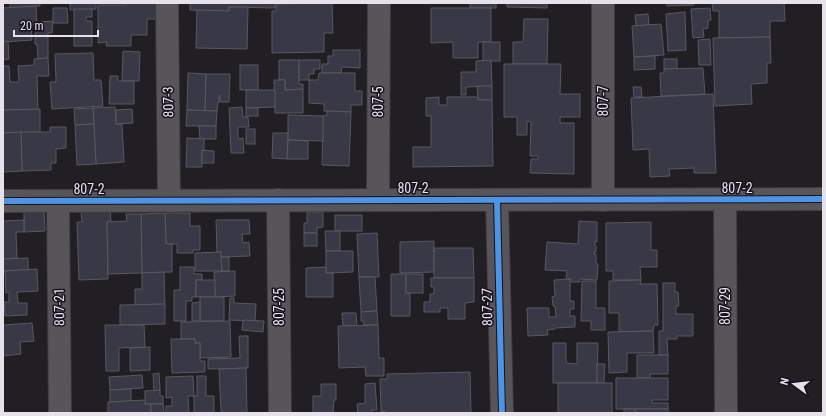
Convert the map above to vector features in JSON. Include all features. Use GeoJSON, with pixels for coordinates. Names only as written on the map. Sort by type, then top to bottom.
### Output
{"type":"FeatureCollection","features":[{"type":"Feature","properties":{"kind":"street","name":"807-3"},"geometry":{"type":"LineString","coordinates":[[167,3],[169,201]]}},
{"type":"Feature","properties":{"kind":"street","name":"807-5"},"geometry":{"type":"LineString","coordinates":[[378,200],[379,3]]}},
{"type":"Feature","properties":{"kind":"street","name":"807-7"},"geometry":{"type":"LineString","coordinates":[[603,3],[603,200]]}},
{"type":"Feature","properties":{"kind":"street","name":"807-2"},"geometry":{"type":"LineString","coordinates":[[3,201],[823,199]]}},
{"type":"Feature","properties":{"kind":"street","name":"807-25"},"geometry":{"type":"LineString","coordinates":[[278,200],[280,413]]}},
{"type":"Feature","properties":{"kind":"street","name":"807-27"},"geometry":{"type":"LineString","coordinates":[[497,200],[502,413]]}},
{"type":"Feature","properties":{"kind":"street","name":"807-29"},"geometry":{"type":"LineString","coordinates":[[725,200],[726,413]]}},
{"type":"Feature","properties":{"kind":"street","name":"807-21"},"geometry":{"type":"LineString","coordinates":[[58,201],[60,413]]}},
{"type":"Feature","properties":{"kind":"building"},"geometry":{"type":"Polygon","coordinates":[[[10,3],[40,3],[40,6],[10,8],[10,3]]]}},
{"type":"Feature","properties":{"kind":"building"},"geometry":{"type":"Polygon","coordinates":[[[70,3],[96,3],[96,9],[70,10],[70,3]]]}},
{"type":"Feature","properties":{"kind":"building"},"geometry":{"type":"Polygon","coordinates":[[[126,3],[161,3],[162,19],[147,19],[147,35],[131,35],[131,46],[106,46],[107,42],[98,43],[98,5],[126,5],[126,3]]]}},
{"type":"Feature","properties":{"kind":"building"},"geometry":{"type":"Polygon","coordinates":[[[190,3],[275,3],[275,8],[229,7],[229,11],[190,10],[190,3]]]}},
{"type":"Feature","properties":{"kind":"building"},"geometry":{"type":"Polygon","coordinates":[[[332,3],[333,33],[324,33],[324,52],[272,53],[272,11],[276,11],[276,4],[332,3]]]}},
{"type":"Feature","properties":{"kind":"building"},"geometry":{"type":"Polygon","coordinates":[[[470,3],[496,3],[496,8],[470,8],[470,3]]]}},
{"type":"Feature","properties":{"kind":"building"},"geometry":{"type":"Polygon","coordinates":[[[507,3],[547,3],[547,8],[507,7],[507,3]]]}},
{"type":"Feature","properties":{"kind":"building"},"geometry":{"type":"Polygon","coordinates":[[[667,3],[693,3],[694,5],[667,6],[667,3]]]}},
{"type":"Feature","properties":{"kind":"building"},"geometry":{"type":"Polygon","coordinates":[[[712,3],[784,3],[785,21],[770,21],[770,37],[719,38],[719,11],[713,11],[712,3]]]}},
{"type":"Feature","properties":{"kind":"building"},"geometry":{"type":"Polygon","coordinates":[[[36,6],[37,25],[31,25],[32,40],[3,42],[3,8],[36,6]]]}},
{"type":"Feature","properties":{"kind":"building"},"geometry":{"type":"Polygon","coordinates":[[[229,7],[248,7],[247,49],[196,48],[197,10],[229,11],[229,7]]]}},
{"type":"Feature","properties":{"kind":"building"},"geometry":{"type":"Polygon","coordinates":[[[53,8],[67,8],[68,23],[53,23],[53,8]]]}},
{"type":"Feature","properties":{"kind":"building"},"geometry":{"type":"Polygon","coordinates":[[[431,8],[491,8],[491,42],[478,42],[478,58],[453,58],[453,42],[431,43],[431,8]]]}},
{"type":"Feature","properties":{"kind":"building"},"geometry":{"type":"Polygon","coordinates":[[[710,8],[711,20],[708,21],[708,28],[703,29],[704,37],[693,38],[691,9],[710,8]]]}},
{"type":"Feature","properties":{"kind":"building"},"geometry":{"type":"Polygon","coordinates":[[[74,9],[92,9],[92,17],[86,17],[86,21],[92,21],[92,46],[74,46],[74,9]]]}},
{"type":"Feature","properties":{"kind":"building"},"geometry":{"type":"Polygon","coordinates":[[[685,12],[686,50],[668,51],[666,14],[685,12]]]}},
{"type":"Feature","properties":{"kind":"building"},"geometry":{"type":"Polygon","coordinates":[[[648,14],[649,25],[636,26],[635,15],[648,14]]]}},
{"type":"Feature","properties":{"kind":"building"},"geometry":{"type":"Polygon","coordinates":[[[524,19],[548,19],[547,64],[513,64],[513,42],[523,42],[524,19]]]}},
{"type":"Feature","properties":{"kind":"building"},"geometry":{"type":"Polygon","coordinates":[[[53,21],[52,33],[48,33],[48,58],[38,59],[37,44],[35,44],[37,25],[41,25],[41,22],[53,21]]]}},
{"type":"Feature","properties":{"kind":"building"},"geometry":{"type":"Polygon","coordinates":[[[661,24],[664,55],[634,57],[632,26],[661,24]]]}},
{"type":"Feature","properties":{"kind":"building"},"geometry":{"type":"Polygon","coordinates":[[[770,37],[771,63],[767,63],[767,83],[751,84],[752,104],[715,106],[713,38],[770,37]]]}},
{"type":"Feature","properties":{"kind":"building"},"geometry":{"type":"Polygon","coordinates":[[[710,39],[711,65],[699,65],[698,40],[710,39]]]}},
{"type":"Feature","properties":{"kind":"building"},"geometry":{"type":"Polygon","coordinates":[[[8,41],[9,59],[3,60],[3,42],[8,41]]]}},
{"type":"Feature","properties":{"kind":"building"},"geometry":{"type":"Polygon","coordinates":[[[483,42],[500,42],[500,61],[483,61],[483,42]]]}},
{"type":"Feature","properties":{"kind":"building"},"geometry":{"type":"Polygon","coordinates":[[[333,50],[360,50],[360,68],[342,67],[341,73],[322,73],[322,64],[328,64],[328,56],[333,56],[333,50]]]}},
{"type":"Feature","properties":{"kind":"building"},"geometry":{"type":"Polygon","coordinates":[[[123,51],[140,52],[139,81],[122,81],[123,51]]]}},
{"type":"Feature","properties":{"kind":"building"},"geometry":{"type":"Polygon","coordinates":[[[93,53],[94,80],[101,80],[103,106],[52,109],[50,82],[56,82],[55,54],[93,53]]]}},
{"type":"Feature","properties":{"kind":"building"},"geometry":{"type":"Polygon","coordinates":[[[655,56],[655,69],[634,70],[634,57],[655,56]]]}},
{"type":"Feature","properties":{"kind":"building"},"geometry":{"type":"Polygon","coordinates":[[[48,58],[49,76],[37,76],[38,110],[3,110],[3,66],[9,66],[10,82],[19,82],[18,66],[34,65],[34,59],[48,58]]]}},
{"type":"Feature","properties":{"kind":"building"},"geometry":{"type":"Polygon","coordinates":[[[664,59],[677,59],[677,69],[664,69],[664,59]]]}},
{"type":"Feature","properties":{"kind":"building"},"geometry":{"type":"Polygon","coordinates":[[[279,60],[299,60],[299,84],[303,84],[303,89],[285,90],[285,80],[279,80],[279,60]]]}},
{"type":"Feature","properties":{"kind":"building"},"geometry":{"type":"Polygon","coordinates":[[[299,60],[320,60],[320,69],[314,69],[314,74],[309,74],[309,80],[299,80],[299,60]]]}},
{"type":"Feature","properties":{"kind":"building"},"geometry":{"type":"Polygon","coordinates":[[[491,60],[492,86],[466,87],[466,95],[461,95],[461,72],[476,72],[476,61],[491,60]]]}},
{"type":"Feature","properties":{"kind":"building"},"geometry":{"type":"Polygon","coordinates":[[[504,64],[561,64],[560,94],[580,94],[580,117],[560,117],[560,123],[574,123],[574,174],[530,173],[531,159],[538,159],[538,156],[530,156],[531,122],[527,121],[527,135],[517,135],[517,117],[504,117],[504,64]]]}},
{"type":"Feature","properties":{"kind":"building"},"geometry":{"type":"Polygon","coordinates":[[[240,65],[258,65],[258,90],[240,90],[240,65]]]}},
{"type":"Feature","properties":{"kind":"building"},"geometry":{"type":"Polygon","coordinates":[[[703,68],[705,94],[661,96],[660,73],[664,73],[664,69],[703,68]]]}},
{"type":"Feature","properties":{"kind":"building"},"geometry":{"type":"Polygon","coordinates":[[[188,73],[206,74],[205,111],[187,110],[188,73]]]}},
{"type":"Feature","properties":{"kind":"building"},"geometry":{"type":"Polygon","coordinates":[[[319,73],[355,73],[355,91],[362,91],[362,105],[351,105],[351,112],[324,111],[324,104],[309,103],[309,80],[318,80],[319,73]]]}},
{"type":"Feature","properties":{"kind":"building"},"geometry":{"type":"Polygon","coordinates":[[[206,74],[230,74],[229,102],[220,102],[219,95],[217,111],[205,111],[206,74]]]}},
{"type":"Feature","properties":{"kind":"building"},"geometry":{"type":"Polygon","coordinates":[[[110,76],[118,76],[118,81],[134,81],[134,104],[109,104],[110,76]]]}},
{"type":"Feature","properties":{"kind":"building"},"geometry":{"type":"Polygon","coordinates":[[[274,80],[285,80],[285,90],[303,89],[303,113],[275,113],[274,80]]]}},
{"type":"Feature","properties":{"kind":"building"},"geometry":{"type":"Polygon","coordinates":[[[477,86],[492,86],[492,100],[478,100],[477,86]]]}},
{"type":"Feature","properties":{"kind":"building"},"geometry":{"type":"Polygon","coordinates":[[[633,87],[641,87],[642,97],[634,97],[633,87]]]}},
{"type":"Feature","properties":{"kind":"building"},"geometry":{"type":"Polygon","coordinates":[[[246,90],[275,90],[275,107],[246,108],[246,90]]]}},
{"type":"Feature","properties":{"kind":"building"},"geometry":{"type":"Polygon","coordinates":[[[713,94],[716,173],[694,173],[694,168],[669,169],[670,176],[650,177],[649,149],[633,150],[631,98],[713,94]]]}},
{"type":"Feature","properties":{"kind":"building"},"geometry":{"type":"Polygon","coordinates":[[[439,97],[439,105],[447,105],[447,97],[478,97],[478,100],[492,100],[493,166],[413,167],[413,147],[431,147],[431,116],[426,116],[426,98],[439,97]]]}},
{"type":"Feature","properties":{"kind":"building"},"geometry":{"type":"Polygon","coordinates":[[[115,107],[116,124],[122,124],[124,162],[96,164],[93,108],[115,107]]]}},
{"type":"Feature","properties":{"kind":"building"},"geometry":{"type":"Polygon","coordinates":[[[242,107],[243,117],[248,117],[249,127],[238,127],[238,139],[243,138],[244,153],[231,153],[229,108],[242,107]]]}},
{"type":"Feature","properties":{"kind":"building"},"geometry":{"type":"Polygon","coordinates":[[[93,108],[94,124],[75,125],[74,109],[93,108]]]}},
{"type":"Feature","properties":{"kind":"building"},"geometry":{"type":"Polygon","coordinates":[[[246,108],[258,108],[258,116],[246,116],[246,108]]]}},
{"type":"Feature","properties":{"kind":"building"},"geometry":{"type":"Polygon","coordinates":[[[40,109],[40,132],[3,133],[3,110],[40,109]]]}},
{"type":"Feature","properties":{"kind":"building"},"geometry":{"type":"Polygon","coordinates":[[[132,109],[133,123],[116,124],[116,110],[132,109]]]}},
{"type":"Feature","properties":{"kind":"building"},"geometry":{"type":"Polygon","coordinates":[[[187,110],[217,111],[216,126],[186,126],[187,110]]]}},
{"type":"Feature","properties":{"kind":"building"},"geometry":{"type":"Polygon","coordinates":[[[327,111],[351,112],[349,166],[322,165],[323,116],[327,115],[327,111]]]}},
{"type":"Feature","properties":{"kind":"building"},"geometry":{"type":"Polygon","coordinates":[[[288,115],[323,116],[323,141],[288,140],[288,115]]]}},
{"type":"Feature","properties":{"kind":"building"},"geometry":{"type":"Polygon","coordinates":[[[94,124],[96,164],[77,165],[75,125],[94,124]]]}},
{"type":"Feature","properties":{"kind":"building"},"geometry":{"type":"Polygon","coordinates":[[[199,126],[216,126],[216,139],[200,139],[199,126]]]}},
{"type":"Feature","properties":{"kind":"building"},"geometry":{"type":"Polygon","coordinates":[[[50,127],[66,127],[66,148],[56,149],[56,163],[51,163],[51,170],[22,171],[21,132],[50,132],[50,127]]]}},
{"type":"Feature","properties":{"kind":"building"},"geometry":{"type":"Polygon","coordinates":[[[246,129],[255,129],[255,144],[246,144],[246,129]]]}},
{"type":"Feature","properties":{"kind":"building"},"geometry":{"type":"Polygon","coordinates":[[[21,132],[22,171],[3,172],[3,133],[21,132]]]}},
{"type":"Feature","properties":{"kind":"building"},"geometry":{"type":"Polygon","coordinates":[[[273,133],[288,133],[287,159],[272,158],[273,133]]]}},
{"type":"Feature","properties":{"kind":"building"},"geometry":{"type":"Polygon","coordinates":[[[187,138],[204,139],[204,150],[202,150],[202,167],[186,167],[187,138]]]}},
{"type":"Feature","properties":{"kind":"building"},"geometry":{"type":"Polygon","coordinates":[[[288,140],[308,141],[308,159],[287,159],[288,140]]]}},
{"type":"Feature","properties":{"kind":"building"},"geometry":{"type":"Polygon","coordinates":[[[202,150],[214,151],[214,163],[202,163],[202,150]]]}},
{"type":"Feature","properties":{"kind":"building"},"geometry":{"type":"Polygon","coordinates":[[[110,210],[111,221],[107,222],[108,279],[79,280],[77,222],[82,222],[81,211],[110,210]]]}},
{"type":"Feature","properties":{"kind":"building"},"geometry":{"type":"Polygon","coordinates":[[[44,211],[45,231],[24,232],[24,212],[44,211]]]}},
{"type":"Feature","properties":{"kind":"building"},"geometry":{"type":"Polygon","coordinates":[[[307,212],[323,212],[323,227],[317,228],[317,233],[304,233],[304,223],[307,223],[307,212]]]}},
{"type":"Feature","properties":{"kind":"building"},"geometry":{"type":"Polygon","coordinates":[[[165,213],[190,213],[190,226],[200,226],[200,250],[193,250],[193,253],[177,253],[177,244],[166,244],[165,213]]]}},
{"type":"Feature","properties":{"kind":"building"},"geometry":{"type":"Polygon","coordinates":[[[165,213],[166,244],[172,244],[172,272],[142,273],[141,214],[165,213]]]}},
{"type":"Feature","properties":{"kind":"building"},"geometry":{"type":"Polygon","coordinates":[[[126,214],[141,214],[142,273],[108,274],[107,222],[127,221],[126,214]]]}},
{"type":"Feature","properties":{"kind":"building"},"geometry":{"type":"Polygon","coordinates":[[[335,215],[362,215],[362,231],[335,231],[335,215]]]}},
{"type":"Feature","properties":{"kind":"building"},"geometry":{"type":"Polygon","coordinates":[[[24,220],[24,232],[16,232],[17,258],[3,259],[3,221],[24,220]]]}},
{"type":"Feature","properties":{"kind":"building"},"geometry":{"type":"Polygon","coordinates":[[[216,220],[249,220],[250,234],[242,234],[243,243],[249,242],[250,256],[221,257],[221,252],[217,252],[216,220]]]}},
{"type":"Feature","properties":{"kind":"building"},"geometry":{"type":"Polygon","coordinates":[[[579,221],[597,222],[597,242],[595,241],[596,252],[594,252],[594,254],[596,254],[596,263],[598,264],[597,280],[580,279],[580,282],[571,282],[571,279],[566,279],[567,271],[545,270],[547,242],[578,244],[579,221]]]}},
{"type":"Feature","properties":{"kind":"building"},"geometry":{"type":"Polygon","coordinates":[[[651,222],[651,250],[657,250],[657,267],[640,267],[641,280],[613,280],[613,271],[606,271],[606,223],[651,222]]]}},
{"type":"Feature","properties":{"kind":"building"},"geometry":{"type":"Polygon","coordinates":[[[325,231],[340,231],[340,251],[326,251],[325,231]]]}},
{"type":"Feature","properties":{"kind":"building"},"geometry":{"type":"Polygon","coordinates":[[[304,233],[317,233],[317,246],[304,246],[304,233]]]}},
{"type":"Feature","properties":{"kind":"building"},"geometry":{"type":"Polygon","coordinates":[[[377,233],[379,277],[359,277],[357,234],[377,233]]]}},
{"type":"Feature","properties":{"kind":"building"},"geometry":{"type":"Polygon","coordinates":[[[434,241],[434,272],[400,273],[400,242],[434,241]]]}},
{"type":"Feature","properties":{"kind":"building"},"geometry":{"type":"Polygon","coordinates":[[[434,248],[473,248],[474,278],[434,278],[434,248]]]}},
{"type":"Feature","properties":{"kind":"building"},"geometry":{"type":"Polygon","coordinates":[[[326,251],[353,251],[353,272],[326,273],[326,251]]]}},
{"type":"Feature","properties":{"kind":"building"},"geometry":{"type":"Polygon","coordinates":[[[221,252],[222,271],[195,271],[195,253],[221,252]]]}},
{"type":"Feature","properties":{"kind":"building"},"geometry":{"type":"Polygon","coordinates":[[[221,257],[229,257],[229,271],[222,271],[221,257]]]}},
{"type":"Feature","properties":{"kind":"building"},"geometry":{"type":"Polygon","coordinates":[[[28,258],[28,270],[3,271],[3,259],[28,258]]]}},
{"type":"Feature","properties":{"kind":"building"},"geometry":{"type":"Polygon","coordinates":[[[180,267],[194,267],[194,274],[202,274],[202,280],[196,280],[196,297],[192,297],[192,301],[186,301],[186,321],[174,321],[174,290],[180,290],[180,267]]]}},
{"type":"Feature","properties":{"kind":"building"},"geometry":{"type":"Polygon","coordinates":[[[326,267],[326,273],[333,273],[333,297],[306,297],[306,268],[326,267]]]}},
{"type":"Feature","properties":{"kind":"building"},"geometry":{"type":"Polygon","coordinates":[[[37,269],[38,291],[17,292],[18,303],[27,303],[27,315],[5,316],[4,302],[9,302],[9,292],[6,293],[5,271],[37,269]]]}},
{"type":"Feature","properties":{"kind":"building"},"geometry":{"type":"Polygon","coordinates":[[[235,271],[235,296],[215,297],[214,272],[235,271]]]}},
{"type":"Feature","properties":{"kind":"building"},"geometry":{"type":"Polygon","coordinates":[[[164,272],[165,304],[135,305],[135,289],[142,289],[142,273],[164,272]]]}},
{"type":"Feature","properties":{"kind":"building"},"geometry":{"type":"Polygon","coordinates":[[[391,274],[406,274],[406,293],[410,293],[410,316],[391,316],[391,274]]]}},
{"type":"Feature","properties":{"kind":"building"},"geometry":{"type":"Polygon","coordinates":[[[406,274],[423,274],[423,293],[406,293],[406,274]]]}},
{"type":"Feature","properties":{"kind":"building"},"geometry":{"type":"Polygon","coordinates":[[[359,277],[375,277],[377,311],[361,312],[359,277]]]}},
{"type":"Feature","properties":{"kind":"building"},"geometry":{"type":"Polygon","coordinates":[[[431,278],[474,278],[474,302],[465,303],[465,319],[448,319],[448,308],[440,308],[440,312],[424,312],[424,302],[430,302],[430,294],[434,294],[434,287],[431,287],[431,278]]]}},
{"type":"Feature","properties":{"kind":"building"},"geometry":{"type":"Polygon","coordinates":[[[570,279],[570,301],[574,301],[574,309],[570,309],[570,316],[575,316],[575,327],[547,330],[548,335],[528,336],[527,308],[549,308],[549,317],[556,317],[552,297],[555,296],[554,280],[570,279]]]}},
{"type":"Feature","properties":{"kind":"building"},"geometry":{"type":"Polygon","coordinates":[[[196,280],[215,280],[215,297],[196,297],[196,280]]]}},
{"type":"Feature","properties":{"kind":"building"},"geometry":{"type":"Polygon","coordinates":[[[641,280],[640,284],[657,284],[658,325],[654,325],[653,331],[619,332],[619,313],[609,313],[609,281],[641,280]]]}},
{"type":"Feature","properties":{"kind":"building"},"geometry":{"type":"Polygon","coordinates":[[[582,281],[596,281],[596,308],[605,308],[605,330],[591,330],[591,321],[581,321],[582,281]]]}},
{"type":"Feature","properties":{"kind":"building"},"geometry":{"type":"Polygon","coordinates":[[[663,283],[675,283],[675,292],[678,292],[679,306],[676,306],[676,314],[693,314],[693,336],[677,336],[677,339],[667,339],[668,355],[659,355],[659,331],[663,331],[663,283]]]}},
{"type":"Feature","properties":{"kind":"building"},"geometry":{"type":"Polygon","coordinates":[[[200,297],[224,297],[224,321],[200,321],[200,297]]]}},
{"type":"Feature","properties":{"kind":"building"},"geometry":{"type":"Polygon","coordinates":[[[230,298],[234,298],[234,303],[256,304],[255,321],[229,320],[230,298]]]}},
{"type":"Feature","properties":{"kind":"building"},"geometry":{"type":"Polygon","coordinates":[[[200,302],[200,321],[192,321],[192,303],[200,302]]]}},
{"type":"Feature","properties":{"kind":"building"},"geometry":{"type":"Polygon","coordinates":[[[165,304],[165,324],[120,325],[120,305],[165,304]]]}},
{"type":"Feature","properties":{"kind":"building"},"geometry":{"type":"Polygon","coordinates":[[[377,311],[378,325],[364,325],[363,321],[361,321],[361,312],[377,311]]]}},
{"type":"Feature","properties":{"kind":"building"},"geometry":{"type":"Polygon","coordinates":[[[342,313],[356,313],[357,326],[343,326],[342,313]]]}},
{"type":"Feature","properties":{"kind":"building"},"geometry":{"type":"Polygon","coordinates":[[[243,320],[264,321],[263,332],[242,330],[243,320]]]}},
{"type":"Feature","properties":{"kind":"building"},"geometry":{"type":"Polygon","coordinates":[[[230,321],[231,357],[200,358],[200,343],[195,343],[195,339],[181,339],[181,322],[230,321]]]}},
{"type":"Feature","properties":{"kind":"building"},"geometry":{"type":"Polygon","coordinates":[[[32,323],[34,341],[20,342],[21,354],[3,356],[3,325],[32,323]]]}},
{"type":"Feature","properties":{"kind":"building"},"geometry":{"type":"Polygon","coordinates":[[[105,325],[144,325],[145,347],[119,348],[119,371],[106,371],[105,325]]]}},
{"type":"Feature","properties":{"kind":"building"},"geometry":{"type":"Polygon","coordinates":[[[378,325],[379,358],[384,358],[384,376],[366,376],[365,367],[339,368],[338,326],[378,325]]]}},
{"type":"Feature","properties":{"kind":"building"},"geometry":{"type":"Polygon","coordinates":[[[653,331],[654,353],[627,353],[627,372],[609,373],[608,332],[653,331]]]}},
{"type":"Feature","properties":{"kind":"building"},"geometry":{"type":"Polygon","coordinates":[[[239,336],[248,336],[248,368],[208,369],[208,359],[240,358],[239,336]]]}},
{"type":"Feature","properties":{"kind":"building"},"geometry":{"type":"Polygon","coordinates":[[[171,339],[195,339],[195,343],[200,343],[200,361],[205,361],[205,372],[172,373],[171,339]]]}},
{"type":"Feature","properties":{"kind":"building"},"geometry":{"type":"Polygon","coordinates":[[[553,343],[566,343],[566,363],[577,364],[577,343],[598,343],[597,383],[553,383],[553,343]]]}},
{"type":"Feature","properties":{"kind":"building"},"geometry":{"type":"Polygon","coordinates":[[[150,347],[150,370],[130,371],[130,348],[150,347]]]}},
{"type":"Feature","properties":{"kind":"building"},"geometry":{"type":"Polygon","coordinates":[[[637,355],[668,355],[668,374],[650,374],[650,378],[637,378],[637,355]]]}},
{"type":"Feature","properties":{"kind":"building"},"geometry":{"type":"Polygon","coordinates":[[[597,364],[605,364],[604,383],[597,383],[597,364]]]}},
{"type":"Feature","properties":{"kind":"building"},"geometry":{"type":"Polygon","coordinates":[[[246,368],[247,413],[223,413],[223,411],[221,411],[219,369],[246,368]]]}},
{"type":"Feature","properties":{"kind":"building"},"geometry":{"type":"Polygon","coordinates":[[[470,372],[471,413],[381,412],[380,379],[387,379],[387,374],[470,372]]]}},
{"type":"Feature","properties":{"kind":"building"},"geometry":{"type":"Polygon","coordinates":[[[159,373],[160,390],[154,391],[153,374],[159,373]]]}},
{"type":"Feature","properties":{"kind":"building"},"geometry":{"type":"Polygon","coordinates":[[[142,375],[143,388],[110,390],[109,377],[142,375]]]}},
{"type":"Feature","properties":{"kind":"building"},"geometry":{"type":"Polygon","coordinates":[[[193,376],[194,396],[188,396],[189,413],[166,413],[166,406],[172,406],[172,397],[166,398],[166,377],[193,376]]]}},
{"type":"Feature","properties":{"kind":"building"},"geometry":{"type":"Polygon","coordinates":[[[197,376],[206,376],[206,396],[214,396],[214,413],[194,413],[194,396],[197,396],[197,376]]]}},
{"type":"Feature","properties":{"kind":"building"},"geometry":{"type":"Polygon","coordinates":[[[616,378],[668,378],[668,400],[652,400],[652,403],[668,403],[668,409],[616,409],[616,378]]]}},
{"type":"Feature","properties":{"kind":"building"},"geometry":{"type":"Polygon","coordinates":[[[375,383],[377,410],[372,410],[372,413],[358,413],[357,404],[365,403],[365,384],[375,383]]]}},
{"type":"Feature","properties":{"kind":"building"},"geometry":{"type":"Polygon","coordinates":[[[558,383],[612,383],[612,413],[558,413],[558,383]]]}},
{"type":"Feature","properties":{"kind":"building"},"geometry":{"type":"Polygon","coordinates":[[[321,384],[336,384],[336,400],[334,400],[333,413],[313,413],[313,396],[321,396],[321,384]]]}},
{"type":"Feature","properties":{"kind":"building"},"geometry":{"type":"Polygon","coordinates":[[[131,389],[131,401],[110,402],[110,390],[131,389]]]}},
{"type":"Feature","properties":{"kind":"building"},"geometry":{"type":"Polygon","coordinates":[[[160,390],[160,396],[163,396],[163,404],[145,404],[145,391],[160,390]]]}},
{"type":"Feature","properties":{"kind":"building"},"geometry":{"type":"Polygon","coordinates":[[[145,400],[145,404],[151,404],[151,413],[108,413],[108,402],[145,400]]]}},
{"type":"Feature","properties":{"kind":"building"},"geometry":{"type":"Polygon","coordinates":[[[151,404],[163,404],[164,413],[151,413],[151,404]]]}},
{"type":"Feature","properties":{"kind":"building"},"geometry":{"type":"Polygon","coordinates":[[[624,409],[635,409],[635,413],[624,413],[624,409]]]}},
{"type":"Feature","properties":{"kind":"building"},"geometry":{"type":"Polygon","coordinates":[[[635,409],[668,409],[668,413],[635,413],[635,409]]]}},
{"type":"Feature","properties":{"kind":"cycle path"},"geometry":{"type":"LineString","coordinates":[[3,201],[823,199]]}},
{"type":"Feature","properties":{"kind":"cycle path"},"geometry":{"type":"LineString","coordinates":[[497,200],[502,413]]}}]}
